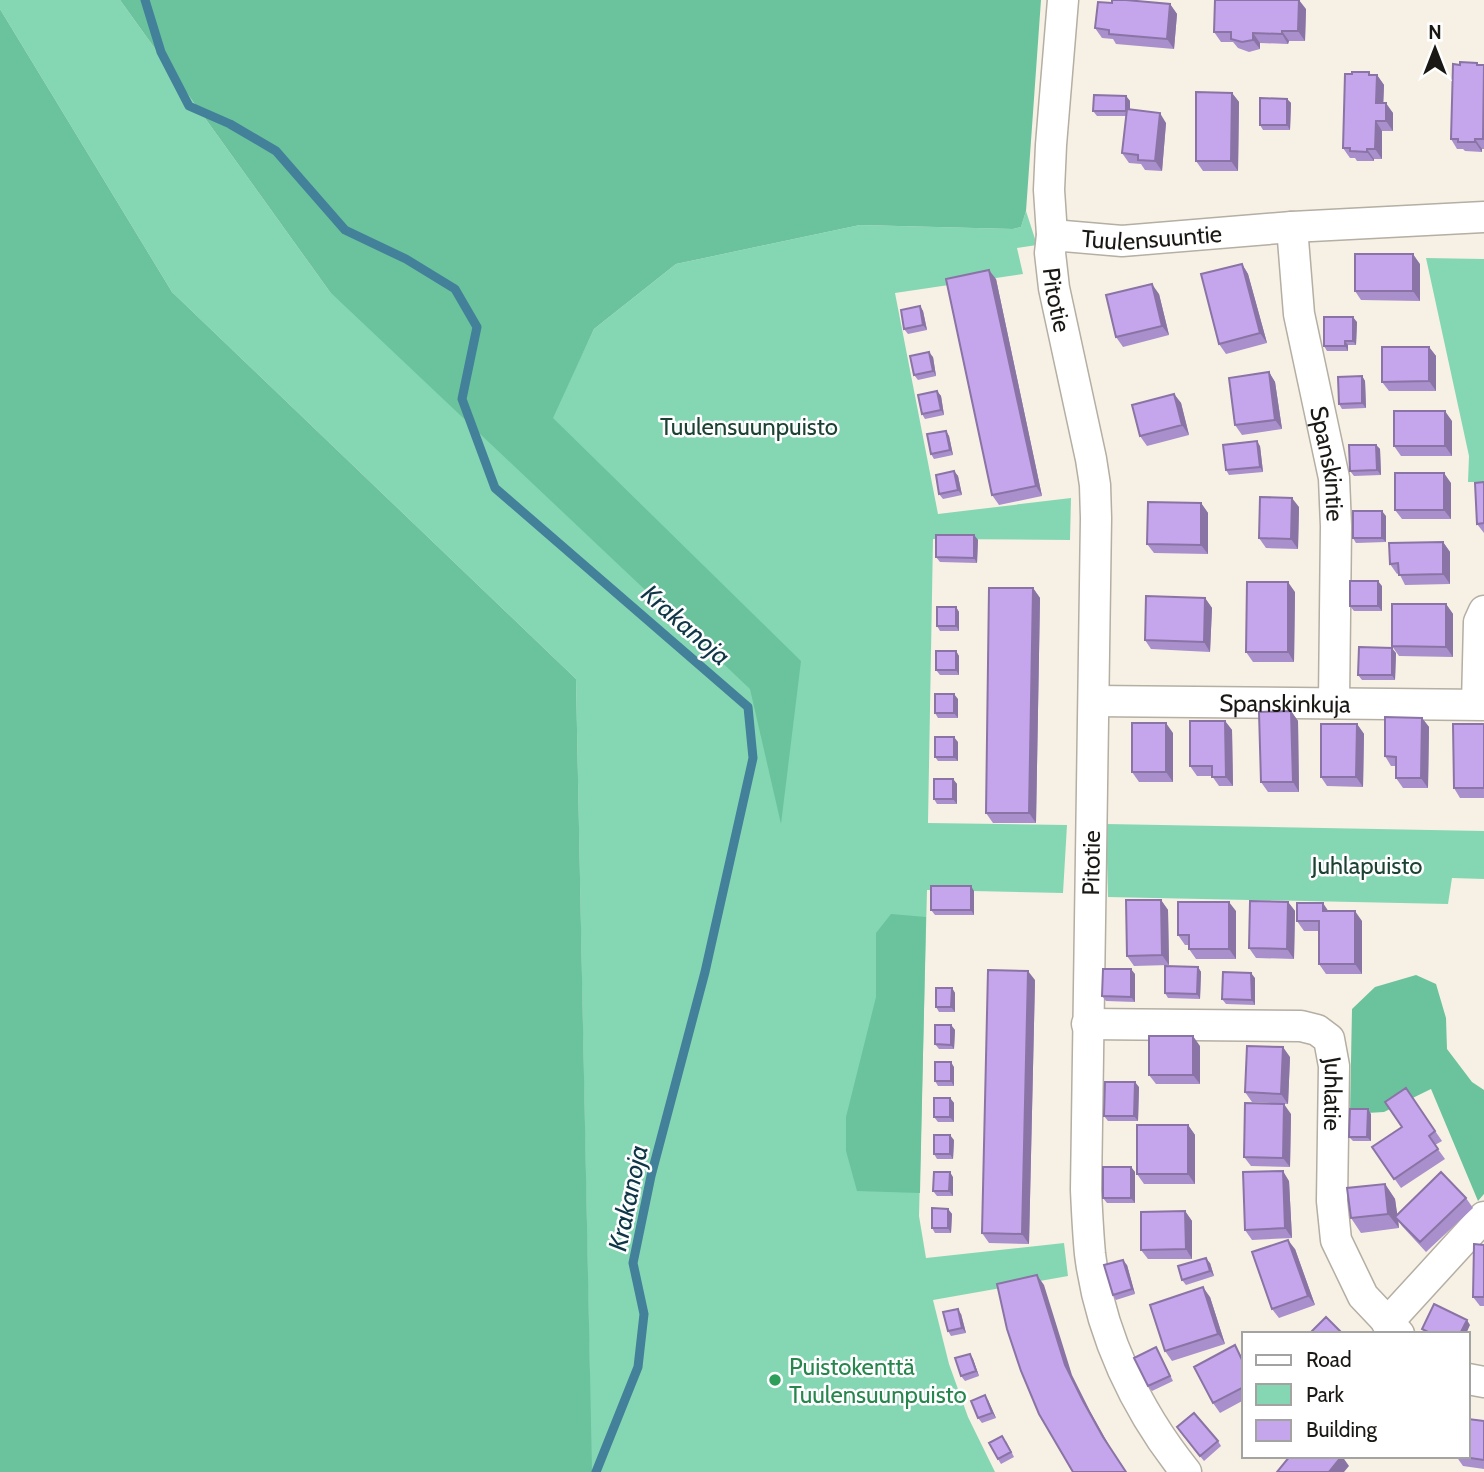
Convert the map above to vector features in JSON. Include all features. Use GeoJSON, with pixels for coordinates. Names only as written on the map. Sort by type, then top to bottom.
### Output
{"type":"FeatureCollection","features":[{"type":"Feature","properties":{"kind":"street","name":"Tuulensuuntie"},"geometry":{"type":"LineString","coordinates":[[1063,0],[1051,145],[1049,190],[1052,235],[1122,241],[1292,227],[1484,217]]}},
{"type":"Feature","properties":{"kind":"street","name":"Spanskintie"},"geometry":{"type":"LineString","coordinates":[[1292,227],[1299,314],[1334,478],[1334,702]]}},
{"type":"Feature","properties":{"kind":"street","name":"Pitotie"},"geometry":{"type":"LineString","coordinates":[[1052,235],[1050,253],[1054,288],[1095,485],[1086,1190],[1091,1256],[1100,1304],[1115,1352],[1139,1402],[1170,1452],[1186,1472]]}},
{"type":"Feature","properties":{"kind":"street","name":"Spanskinkuja"},"geometry":{"type":"LineString","coordinates":[[1094,701],[1480,705],[1479,622],[1484,611]]}},
{"type":"Feature","properties":{"kind":"street","name":"Juhlatie"},"geometry":{"type":"LineString","coordinates":[[1087,1024],[1301,1027],[1317,1030],[1329,1039],[1334,1066],[1332,1201],[1336,1240],[1363,1296],[1393,1328]]}},
{"type":"Feature","properties":{"kind":"street"},"geometry":{"type":"LineString","coordinates":[[1393,1328],[1484,1217]]}},
{"type":"Feature","properties":{"kind":"green space","name":"Tuulensuunpuisto"},"geometry":{"type":"Polygon","coordinates":[[[0,0],[120,0],[330,292],[552,418],[594,329],[676,264],[860,225],[1013,229],[1021,227],[1026,211],[1037,245],[1017,248],[1023,274],[895,293],[938,514],[1071,498],[1070,540],[933,539],[928,823],[1067,825],[1063,893],[927,890],[919,1216],[926,1258],[1064,1243],[1068,1276],[933,1300],[949,1364],[968,1417],[995,1472],[581,1472],[579,1437],[590,1389],[576,679],[172,292],[0,9],[0,0]]]}},
{"type":"Feature","properties":{"kind":"green space"},"geometry":{"type":"Polygon","coordinates":[[[120,0],[1041,0],[1026,211],[1021,227],[860,225],[676,264],[594,329],[553,418],[801,661],[781,824],[750,689],[330,292],[120,0]]]}},
{"type":"Feature","properties":{"kind":"green space"},"geometry":{"type":"Polygon","coordinates":[[[0,9],[172,292],[576,679],[592,1472],[0,1472],[0,9]]]}},
{"type":"Feature","properties":{"kind":"green space"},"geometry":{"type":"Polygon","coordinates":[[[1426,258],[1484,259],[1484,482],[1468,482],[1469,456],[1426,258]]]}},
{"type":"Feature","properties":{"kind":"green space","name":"Juhlapuisto"},"geometry":{"type":"Polygon","coordinates":[[[1106,824],[1484,831],[1484,879],[1452,878],[1448,904],[1108,897],[1106,824]]]}},
{"type":"Feature","properties":{"kind":"green space"},"geometry":{"type":"Polygon","coordinates":[[[891,914],[926,917],[920,1193],[857,1191],[846,1151],[846,1117],[876,997],[876,933],[891,914]]]}},
{"type":"Feature","properties":{"kind":"green space"},"geometry":{"type":"Polygon","coordinates":[[[1416,975],[1436,984],[1446,1018],[1447,1049],[1472,1082],[1484,1090],[1484,1194],[1478,1201],[1431,1089],[1384,1112],[1350,1114],[1352,1009],[1375,987],[1416,975]]]}},
{"type":"Feature","properties":{"kind":"building"},"geometry":{"type":"Polygon","coordinates":[[[1112,0],[1170,4],[1167,39],[1109,34],[1109,30],[1095,28],[1098,2],[1112,3],[1112,0]]]}},
{"type":"Feature","properties":{"kind":"building"},"geometry":{"type":"Polygon","coordinates":[[[1215,0],[1299,0],[1298,31],[1282,31],[1282,34],[1253,33],[1253,40],[1242,42],[1231,39],[1231,32],[1214,32],[1215,0]]]}},
{"type":"Feature","properties":{"kind":"building"},"geometry":{"type":"Polygon","coordinates":[[[1460,62],[1484,65],[1483,139],[1475,139],[1475,142],[1458,142],[1458,139],[1451,139],[1453,64],[1460,65],[1460,62]]]}},
{"type":"Feature","properties":{"kind":"building"},"geometry":{"type":"Polygon","coordinates":[[[1352,72],[1377,75],[1376,103],[1386,103],[1386,121],[1376,121],[1375,149],[1367,149],[1367,152],[1343,148],[1345,74],[1352,72]]]}},
{"type":"Feature","properties":{"kind":"building"},"geometry":{"type":"Polygon","coordinates":[[[1196,92],[1232,93],[1231,161],[1196,161],[1196,92]]]}},
{"type":"Feature","properties":{"kind":"building"},"geometry":{"type":"Polygon","coordinates":[[[1094,95],[1126,96],[1126,111],[1093,111],[1094,95]]]}},
{"type":"Feature","properties":{"kind":"building"},"geometry":{"type":"Polygon","coordinates":[[[1260,98],[1287,99],[1287,125],[1260,125],[1260,98]]]}},
{"type":"Feature","properties":{"kind":"building"},"geometry":{"type":"Polygon","coordinates":[[[1127,109],[1160,113],[1155,161],[1138,160],[1138,155],[1122,153],[1127,109]]]}},
{"type":"Feature","properties":{"kind":"building"},"geometry":{"type":"Polygon","coordinates":[[[1355,254],[1413,254],[1413,291],[1355,291],[1355,254]]]}},
{"type":"Feature","properties":{"kind":"building"},"geometry":{"type":"Polygon","coordinates":[[[1242,264],[1260,333],[1219,344],[1201,274],[1242,264]]]}},
{"type":"Feature","properties":{"kind":"building"},"geometry":{"type":"Polygon","coordinates":[[[989,270],[1036,486],[992,495],[946,279],[989,270]]]}},
{"type":"Feature","properties":{"kind":"building"},"geometry":{"type":"Polygon","coordinates":[[[1152,284],[1162,326],[1116,337],[1106,295],[1152,284]]]}},
{"type":"Feature","properties":{"kind":"building"},"geometry":{"type":"Polygon","coordinates":[[[920,306],[923,325],[904,329],[901,310],[920,306]]]}},
{"type":"Feature","properties":{"kind":"building"},"geometry":{"type":"Polygon","coordinates":[[[1324,317],[1353,317],[1353,341],[1345,341],[1345,346],[1324,346],[1324,317]]]}},
{"type":"Feature","properties":{"kind":"building"},"geometry":{"type":"Polygon","coordinates":[[[1382,347],[1429,347],[1429,381],[1382,382],[1382,347]]]}},
{"type":"Feature","properties":{"kind":"building"},"geometry":{"type":"Polygon","coordinates":[[[929,352],[933,371],[914,375],[910,356],[929,352]]]}},
{"type":"Feature","properties":{"kind":"building"},"geometry":{"type":"Polygon","coordinates":[[[1269,372],[1275,420],[1235,425],[1229,378],[1269,372]]]}},
{"type":"Feature","properties":{"kind":"building"},"geometry":{"type":"Polygon","coordinates":[[[1362,376],[1362,403],[1339,404],[1338,377],[1362,376]]]}},
{"type":"Feature","properties":{"kind":"building"},"geometry":{"type":"Polygon","coordinates":[[[937,391],[941,410],[922,414],[918,395],[937,391]]]}},
{"type":"Feature","properties":{"kind":"building"},"geometry":{"type":"Polygon","coordinates":[[[1174,394],[1182,425],[1140,436],[1132,405],[1174,394]]]}},
{"type":"Feature","properties":{"kind":"building"},"geometry":{"type":"Polygon","coordinates":[[[1394,411],[1445,411],[1445,446],[1394,446],[1394,411]]]}},
{"type":"Feature","properties":{"kind":"building"},"geometry":{"type":"Polygon","coordinates":[[[946,431],[950,450],[931,454],[927,434],[946,431]]]}},
{"type":"Feature","properties":{"kind":"building"},"geometry":{"type":"Polygon","coordinates":[[[1257,441],[1260,467],[1226,470],[1223,445],[1257,441]]]}},
{"type":"Feature","properties":{"kind":"building"},"geometry":{"type":"Polygon","coordinates":[[[1349,445],[1376,445],[1377,470],[1350,471],[1349,445]]]}},
{"type":"Feature","properties":{"kind":"building"},"geometry":{"type":"Polygon","coordinates":[[[954,471],[958,490],[939,494],[936,475],[954,471]]]}},
{"type":"Feature","properties":{"kind":"building"},"geometry":{"type":"Polygon","coordinates":[[[1395,473],[1444,473],[1444,510],[1395,510],[1395,473]]]}},
{"type":"Feature","properties":{"kind":"building"},"geometry":{"type":"Polygon","coordinates":[[[1484,482],[1484,523],[1477,524],[1475,483],[1484,482]]]}},
{"type":"Feature","properties":{"kind":"building"},"geometry":{"type":"Polygon","coordinates":[[[1260,497],[1292,498],[1291,539],[1259,538],[1260,497]]]}},
{"type":"Feature","properties":{"kind":"building"},"geometry":{"type":"Polygon","coordinates":[[[1148,502],[1201,503],[1201,545],[1147,544],[1148,502]]]}},
{"type":"Feature","properties":{"kind":"building"},"geometry":{"type":"Polygon","coordinates":[[[1353,511],[1382,511],[1382,538],[1353,538],[1353,511]]]}},
{"type":"Feature","properties":{"kind":"building"},"geometry":{"type":"Polygon","coordinates":[[[936,535],[974,535],[974,558],[936,557],[936,535]]]}},
{"type":"Feature","properties":{"kind":"building"},"geometry":{"type":"Polygon","coordinates":[[[1443,542],[1443,574],[1399,575],[1398,563],[1390,564],[1389,543],[1443,542]]]}},
{"type":"Feature","properties":{"kind":"building"},"geometry":{"type":"Polygon","coordinates":[[[1350,581],[1378,581],[1378,606],[1350,606],[1350,581]]]}},
{"type":"Feature","properties":{"kind":"building"},"geometry":{"type":"Polygon","coordinates":[[[1247,582],[1288,582],[1288,652],[1246,652],[1247,582]]]}},
{"type":"Feature","properties":{"kind":"building"},"geometry":{"type":"Polygon","coordinates":[[[989,588],[1033,588],[1029,813],[986,813],[989,588]]]}},
{"type":"Feature","properties":{"kind":"building"},"geometry":{"type":"Polygon","coordinates":[[[1146,596],[1205,598],[1204,642],[1145,640],[1146,596]]]}},
{"type":"Feature","properties":{"kind":"building"},"geometry":{"type":"Polygon","coordinates":[[[1392,604],[1446,604],[1446,647],[1392,646],[1392,604]]]}},
{"type":"Feature","properties":{"kind":"building"},"geometry":{"type":"Polygon","coordinates":[[[937,607],[956,607],[956,626],[937,626],[937,607]]]}},
{"type":"Feature","properties":{"kind":"building"},"geometry":{"type":"Polygon","coordinates":[[[1359,647],[1392,648],[1392,675],[1358,675],[1359,647]]]}},
{"type":"Feature","properties":{"kind":"building"},"geometry":{"type":"Polygon","coordinates":[[[936,651],[956,651],[956,670],[936,670],[936,651]]]}},
{"type":"Feature","properties":{"kind":"building"},"geometry":{"type":"Polygon","coordinates":[[[935,694],[954,694],[954,713],[935,713],[935,694]]]}},
{"type":"Feature","properties":{"kind":"building"},"geometry":{"type":"Polygon","coordinates":[[[1291,711],[1293,782],[1261,782],[1259,712],[1291,711]]]}},
{"type":"Feature","properties":{"kind":"building"},"geometry":{"type":"Polygon","coordinates":[[[1385,717],[1422,718],[1421,778],[1396,778],[1396,757],[1385,756],[1385,717]]]}},
{"type":"Feature","properties":{"kind":"building"},"geometry":{"type":"Polygon","coordinates":[[[1190,721],[1225,721],[1226,777],[1212,777],[1212,766],[1190,766],[1190,721]]]}},
{"type":"Feature","properties":{"kind":"building"},"geometry":{"type":"Polygon","coordinates":[[[1132,723],[1166,723],[1166,772],[1132,772],[1132,723]]]}},
{"type":"Feature","properties":{"kind":"building"},"geometry":{"type":"Polygon","coordinates":[[[1321,724],[1357,724],[1356,777],[1321,777],[1321,724]]]}},
{"type":"Feature","properties":{"kind":"building"},"geometry":{"type":"Polygon","coordinates":[[[1453,724],[1484,724],[1484,788],[1454,788],[1453,724]]]}},
{"type":"Feature","properties":{"kind":"building"},"geometry":{"type":"Polygon","coordinates":[[[935,737],[954,737],[954,757],[935,757],[935,737]]]}},
{"type":"Feature","properties":{"kind":"building"},"geometry":{"type":"Polygon","coordinates":[[[934,779],[953,779],[953,799],[934,799],[934,779]]]}},
{"type":"Feature","properties":{"kind":"building"},"geometry":{"type":"Polygon","coordinates":[[[931,886],[971,886],[971,910],[931,910],[931,886]]]}},
{"type":"Feature","properties":{"kind":"building"},"geometry":{"type":"Polygon","coordinates":[[[1126,900],[1161,900],[1162,955],[1127,956],[1126,900]]]}},
{"type":"Feature","properties":{"kind":"building"},"geometry":{"type":"Polygon","coordinates":[[[1250,901],[1288,902],[1287,949],[1249,948],[1250,901]]]}},
{"type":"Feature","properties":{"kind":"building"},"geometry":{"type":"Polygon","coordinates":[[[1178,902],[1229,902],[1229,949],[1189,949],[1189,935],[1178,935],[1178,902]]]}},
{"type":"Feature","properties":{"kind":"building"},"geometry":{"type":"Polygon","coordinates":[[[1297,903],[1323,903],[1323,911],[1355,911],[1355,964],[1319,964],[1319,921],[1297,921],[1297,903]]]}},
{"type":"Feature","properties":{"kind":"building"},"geometry":{"type":"Polygon","coordinates":[[[1165,966],[1198,967],[1197,994],[1165,993],[1165,966]]]}},
{"type":"Feature","properties":{"kind":"building"},"geometry":{"type":"Polygon","coordinates":[[[1103,969],[1131,969],[1131,997],[1102,996],[1103,969]]]}},
{"type":"Feature","properties":{"kind":"building"},"geometry":{"type":"Polygon","coordinates":[[[988,970],[1028,971],[1022,1234],[982,1233],[988,970]]]}},
{"type":"Feature","properties":{"kind":"building"},"geometry":{"type":"Polygon","coordinates":[[[1223,972],[1251,973],[1252,1000],[1222,999],[1223,972]]]}},
{"type":"Feature","properties":{"kind":"building"},"geometry":{"type":"Polygon","coordinates":[[[936,988],[952,988],[951,1007],[936,1007],[936,988]]]}},
{"type":"Feature","properties":{"kind":"building"},"geometry":{"type":"Polygon","coordinates":[[[935,1025],[951,1025],[951,1045],[935,1044],[935,1025]]]}},
{"type":"Feature","properties":{"kind":"building"},"geometry":{"type":"Polygon","coordinates":[[[1149,1036],[1193,1036],[1193,1075],[1149,1075],[1149,1036]]]}},
{"type":"Feature","properties":{"kind":"building"},"geometry":{"type":"Polygon","coordinates":[[[1247,1046],[1283,1047],[1281,1094],[1245,1092],[1247,1046]]]}},
{"type":"Feature","properties":{"kind":"building"},"geometry":{"type":"Polygon","coordinates":[[[935,1062],[951,1062],[951,1081],[935,1081],[935,1062]]]}},
{"type":"Feature","properties":{"kind":"building"},"geometry":{"type":"Polygon","coordinates":[[[1105,1082],[1135,1082],[1134,1116],[1104,1116],[1105,1082]]]}},
{"type":"Feature","properties":{"kind":"building"},"geometry":{"type":"Polygon","coordinates":[[[1406,1088],[1435,1131],[1429,1136],[1438,1149],[1394,1179],[1372,1147],[1402,1127],[1385,1102],[1406,1088]]]}},
{"type":"Feature","properties":{"kind":"building"},"geometry":{"type":"Polygon","coordinates":[[[934,1098],[950,1098],[950,1117],[934,1117],[934,1098]]]}},
{"type":"Feature","properties":{"kind":"building"},"geometry":{"type":"Polygon","coordinates":[[[1245,1103],[1284,1104],[1283,1158],[1244,1157],[1245,1103]]]}},
{"type":"Feature","properties":{"kind":"building"},"geometry":{"type":"Polygon","coordinates":[[[1350,1109],[1368,1109],[1367,1137],[1349,1137],[1350,1109]]]}},
{"type":"Feature","properties":{"kind":"building"},"geometry":{"type":"Polygon","coordinates":[[[1137,1125],[1188,1125],[1188,1174],[1137,1174],[1137,1125]]]}},
{"type":"Feature","properties":{"kind":"building"},"geometry":{"type":"Polygon","coordinates":[[[934,1135],[950,1135],[950,1154],[934,1154],[934,1135]]]}},
{"type":"Feature","properties":{"kind":"building"},"geometry":{"type":"Polygon","coordinates":[[[1103,1167],[1131,1167],[1131,1198],[1103,1198],[1103,1167]]]}},
{"type":"Feature","properties":{"kind":"building"},"geometry":{"type":"Polygon","coordinates":[[[1283,1171],[1285,1228],[1245,1230],[1243,1172],[1283,1171]]]}},
{"type":"Feature","properties":{"kind":"building"},"geometry":{"type":"Polygon","coordinates":[[[934,1172],[950,1172],[949,1191],[933,1191],[934,1172]]]}},
{"type":"Feature","properties":{"kind":"building"},"geometry":{"type":"Polygon","coordinates":[[[1441,1172],[1466,1198],[1420,1242],[1395,1217],[1441,1172]]]}},
{"type":"Feature","properties":{"kind":"building"},"geometry":{"type":"Polygon","coordinates":[[[1385,1184],[1388,1214],[1351,1218],[1347,1188],[1385,1184]]]}},
{"type":"Feature","properties":{"kind":"building"},"geometry":{"type":"Polygon","coordinates":[[[932,1208],[948,1209],[948,1228],[932,1228],[932,1208]]]}},
{"type":"Feature","properties":{"kind":"building"},"geometry":{"type":"Polygon","coordinates":[[[1185,1211],[1186,1249],[1141,1250],[1141,1212],[1185,1211]]]}},
{"type":"Feature","properties":{"kind":"building"},"geometry":{"type":"Polygon","coordinates":[[[1288,1240],[1308,1296],[1272,1309],[1252,1252],[1288,1240]]]}},
{"type":"Feature","properties":{"kind":"building"},"geometry":{"type":"Polygon","coordinates":[[[1474,1244],[1484,1245],[1484,1297],[1473,1297],[1474,1244]]]}},
{"type":"Feature","properties":{"kind":"building"},"geometry":{"type":"Polygon","coordinates":[[[1206,1258],[1210,1271],[1182,1280],[1178,1266],[1206,1258]]]}},
{"type":"Feature","properties":{"kind":"building"},"geometry":{"type":"Polygon","coordinates":[[[1123,1260],[1132,1289],[1113,1295],[1104,1265],[1123,1260]]]}},
{"type":"Feature","properties":{"kind":"building"},"geometry":{"type":"Polygon","coordinates":[[[1037,1275],[1065,1365],[1103,1437],[1126,1472],[1073,1472],[1039,1414],[1007,1329],[997,1284],[1037,1275]]]}},
{"type":"Feature","properties":{"kind":"building"},"geometry":{"type":"Polygon","coordinates":[[[1203,1287],[1218,1334],[1165,1351],[1150,1305],[1203,1287]]]}},
{"type":"Feature","properties":{"kind":"building"},"geometry":{"type":"Polygon","coordinates":[[[1434,1304],[1467,1320],[1461,1332],[1428,1332],[1422,1329],[1434,1304]]]}},
{"type":"Feature","properties":{"kind":"building"},"geometry":{"type":"Polygon","coordinates":[[[958,1309],[962,1328],[948,1331],[943,1312],[958,1309]]]}},
{"type":"Feature","properties":{"kind":"building"},"geometry":{"type":"Polygon","coordinates":[[[1326,1317],[1341,1332],[1311,1332],[1326,1317]]]}},
{"type":"Feature","properties":{"kind":"building"},"geometry":{"type":"Polygon","coordinates":[[[1235,1345],[1242,1360],[1242,1388],[1213,1403],[1194,1367],[1235,1345]]]}},
{"type":"Feature","properties":{"kind":"building"},"geometry":{"type":"Polygon","coordinates":[[[1156,1347],[1170,1376],[1148,1386],[1134,1358],[1156,1347]]]}},
{"type":"Feature","properties":{"kind":"building"},"geometry":{"type":"Polygon","coordinates":[[[970,1354],[976,1371],[961,1376],[955,1358],[970,1354]]]}},
{"type":"Feature","properties":{"kind":"building"},"geometry":{"type":"Polygon","coordinates":[[[985,1395],[992,1413],[978,1418],[971,1401],[985,1395]]]}},
{"type":"Feature","properties":{"kind":"building"},"geometry":{"type":"Polygon","coordinates":[[[1194,1413],[1218,1441],[1200,1456],[1177,1427],[1194,1413]]]}},
{"type":"Feature","properties":{"kind":"building"},"geometry":{"type":"Polygon","coordinates":[[[1470,1419],[1484,1421],[1484,1460],[1470,1458],[1470,1419]]]}},
{"type":"Feature","properties":{"kind":"building"},"geometry":{"type":"Polygon","coordinates":[[[1002,1436],[1011,1452],[998,1459],[989,1443],[1002,1436]]]}},
{"type":"Feature","properties":{"kind":"building"},"geometry":{"type":"Polygon","coordinates":[[[1288,1458],[1340,1458],[1329,1472],[1277,1472],[1288,1458]]]}},
{"type":"Feature","properties":{"kind":"waterway","name":"Krakanoja"},"geometry":{"type":"LineString","coordinates":[[145,0],[161,52],[189,106],[230,124],[276,151],[345,230],[406,259],[455,289],[477,327],[462,399],[495,488],[748,707],[753,758],[705,972],[651,1176],[633,1263],[644,1314],[638,1367],[596,1472]]}},
{"type":"Feature","properties":{"kind":"place","name":"Puistokenttä Tuulensuunpuisto"},"geometry":{"type":"Point","coordinates":[775,1380]}}]}
